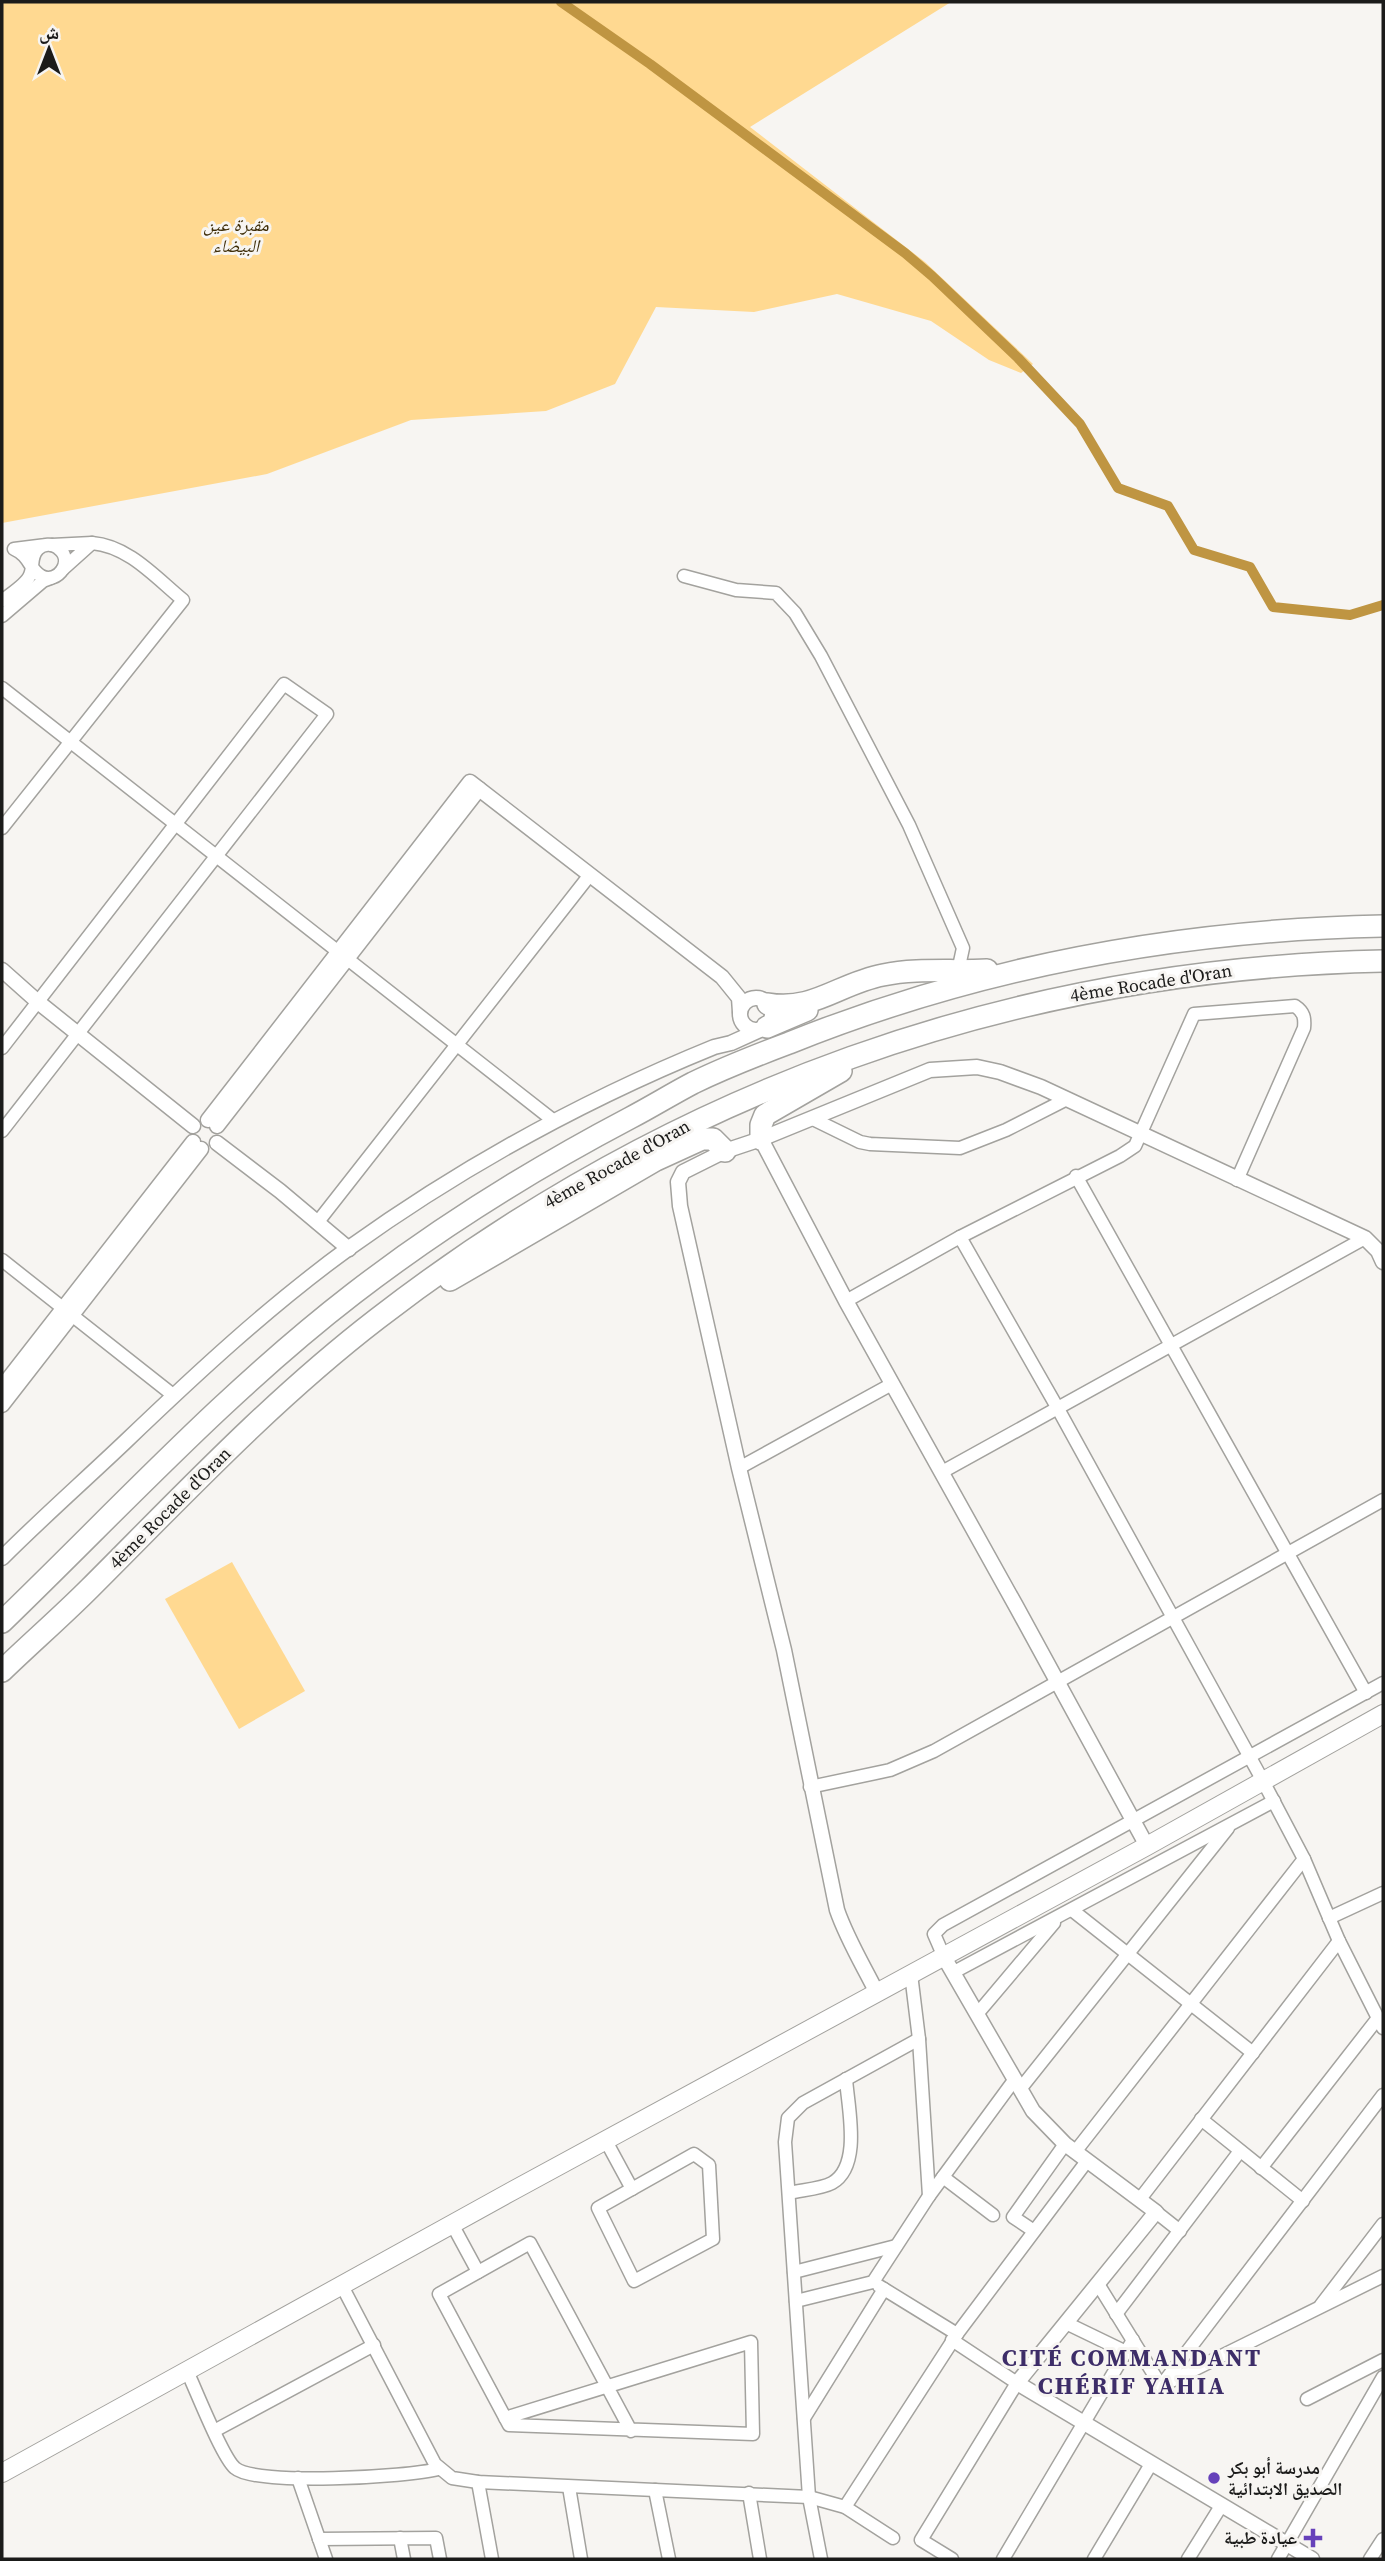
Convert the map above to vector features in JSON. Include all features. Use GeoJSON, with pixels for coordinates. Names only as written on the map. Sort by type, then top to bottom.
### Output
{"type":"FeatureCollection","features":[{"type":"Feature","properties":{"kind":"highway","name":"4ème Rocade d'Oran"},"geometry":{"type":"LineString","coordinates":[[2,1622],[211,1417],[351,1295],[450,1224],[575,1147],[692,1083],[815,1032],[918,998],[1038,966],[1194,938],[1270,930],[1383,926]]}},
{"type":"Feature","properties":{"kind":"highway","name":"4ème Rocade d'Oran"},"geometry":{"type":"LineString","coordinates":[[2,1671],[86,1593],[245,1434],[377,1319],[511,1224],[609,1166],[684,1127],[782,1082],[890,1044],[980,1017],[1141,983],[1287,965],[1383,961]]}},
{"type":"Feature","properties":{"kind":"highway"},"geometry":{"type":"LineString","coordinates":[[764,1001],[802,1005],[868,978],[886,974],[1038,966]]}},
{"type":"Feature","properties":{"kind":"highway"},"geometry":{"type":"LineString","coordinates":[[764,1028],[849,991],[861,990],[865,998],[861,1006],[815,1032]]}},
{"type":"Feature","properties":{"kind":"highway"},"geometry":{"type":"LineString","coordinates":[[761,1139],[763,1119],[775,1108],[890,1044]]}},
{"type":"Feature","properties":{"kind":"highway"},"geometry":{"type":"LineString","coordinates":[[377,1319],[490,1259],[656,1160],[702,1139],[713,1139],[725,1151]]}},
{"type":"Feature","properties":{"kind":"main road"},"geometry":{"type":"LineString","coordinates":[[2,2473],[341,2284],[1147,1846],[1383,1714]]}},
{"type":"Feature","properties":{"kind":"street"},"geometry":{"type":"LineString","coordinates":[[2,616],[44,581],[59,573],[92,543]]}},
{"type":"Feature","properties":{"kind":"street"},"geometry":{"type":"LineString","coordinates":[[2,828],[183,600],[122,551],[106,544],[48,545],[8,551]]}},
{"type":"Feature","properties":{"kind":"street"},"geometry":{"type":"LineString","coordinates":[[2,601],[27,580],[33,554],[48,545]]}},
{"type":"Feature","properties":{"kind":"street"},"geometry":{"type":"LineString","coordinates":[[8,551],[21,552],[34,570],[43,577],[59,573],[65,564],[63,553],[48,545]]}},
{"type":"Feature","properties":{"kind":"street"},"geometry":{"type":"LineString","coordinates":[[684,576],[728,588],[776,593],[795,613],[821,656],[909,825],[963,948],[958,971]]}},
{"type":"Feature","properties":{"kind":"street"},"geometry":{"type":"LineString","coordinates":[[2,1048],[284,684],[327,714],[2,1132]]}},
{"type":"Feature","properties":{"kind":"street"},"geometry":{"type":"LineString","coordinates":[[2,688],[174,826],[554,1121]]}},
{"type":"Feature","properties":{"kind":"street"},"geometry":{"type":"LineString","coordinates":[[213,1123],[474,786],[722,977],[739,998],[740,1016],[752,1030],[764,1028]]}},
{"type":"Feature","properties":{"kind":"street"},"geometry":{"type":"LineString","coordinates":[[317,1223],[589,876]]}},
{"type":"Feature","properties":{"kind":"street"},"geometry":{"type":"LineString","coordinates":[[2,970],[193,1126]]}},
{"type":"Feature","properties":{"kind":"street"},"geometry":{"type":"LineString","coordinates":[[4,1551],[259,1319],[349,1249],[416,1203],[611,1090],[764,1028],[772,1018],[764,1001],[737,982],[722,977]]}},
{"type":"Feature","properties":{"kind":"street"},"geometry":{"type":"LineString","coordinates":[[714,1046],[740,1016],[745,1002],[764,1001]]}},
{"type":"Feature","properties":{"kind":"street"},"geometry":{"type":"LineString","coordinates":[[846,1301],[960,1237],[1135,1146],[1194,1014],[1295,1006],[1302,1010],[1304,1028],[1237,1180]]}},
{"type":"Feature","properties":{"kind":"street"},"geometry":{"type":"LineString","coordinates":[[877,1993],[846,1937],[840,1919],[810,1787],[784,1650],[739,1468],[677,1192],[683,1172],[725,1151],[813,1119],[908,1077],[930,1070],[977,1067],[1000,1072],[1067,1099],[1141,1136],[1366,1238],[1378,1251],[1383,1262]]}},
{"type":"Feature","properties":{"kind":"street"},"geometry":{"type":"LineString","coordinates":[[813,1119],[870,1144],[960,1148],[1006,1130],[1067,1099]]}},
{"type":"Feature","properties":{"kind":"street"},"geometry":{"type":"LineString","coordinates":[[200,1121],[213,1123],[220,1135],[217,1143],[210,1148],[197,1145],[191,1134],[193,1126],[200,1121]]}},
{"type":"Feature","properties":{"kind":"street"},"geometry":{"type":"LineString","coordinates":[[761,1139],[846,1301],[1147,1846]]}},
{"type":"Feature","properties":{"kind":"street"},"geometry":{"type":"LineString","coordinates":[[217,1143],[349,1249]]}},
{"type":"Feature","properties":{"kind":"street"},"geometry":{"type":"LineString","coordinates":[[2,1387],[67,1311],[197,1145]]}},
{"type":"Feature","properties":{"kind":"street"},"geometry":{"type":"LineString","coordinates":[[1076,1177],[1366,1693]]}},
{"type":"Feature","properties":{"kind":"street"},"geometry":{"type":"LineString","coordinates":[[960,1237],[1274,1801],[1304,1859],[1339,1941],[1381,2023],[1261,2168]]}},
{"type":"Feature","properties":{"kind":"street"},"geometry":{"type":"LineString","coordinates":[[942,1472],[1366,1238]]}},
{"type":"Feature","properties":{"kind":"street"},"geometry":{"type":"LineString","coordinates":[[2,1260],[173,1395]]}},
{"type":"Feature","properties":{"kind":"street"},"geometry":{"type":"LineString","coordinates":[[2,1405],[67,1311]]}},
{"type":"Feature","properties":{"kind":"street"},"geometry":{"type":"LineString","coordinates":[[739,1468],[892,1384]]}},
{"type":"Feature","properties":{"kind":"street"},"geometry":{"type":"LineString","coordinates":[[810,1787],[890,1770],[914,1760],[1383,1500]]}},
{"type":"Feature","properties":{"kind":"street"},"geometry":{"type":"LineString","coordinates":[[1180,2231],[1076,2152],[1033,2111],[934,1934],[943,1925],[1383,1683]]}},
{"type":"Feature","properties":{"kind":"street"},"geometry":{"type":"LineString","coordinates":[[954,1972],[1274,1801]]}},
{"type":"Feature","properties":{"kind":"street"},"geometry":{"type":"LineString","coordinates":[[804,2419],[879,2285],[897,2246],[929,2196],[1231,1824]]}},
{"type":"Feature","properties":{"kind":"street"},"geometry":{"type":"LineString","coordinates":[[1034,2231],[1013,2217],[1076,2152],[1304,1859]]}},
{"type":"Feature","properties":{"kind":"street"},"geometry":{"type":"LineString","coordinates":[[1329,1919],[1383,1893]]}},
{"type":"Feature","properties":{"kind":"street"},"geometry":{"type":"LineString","coordinates":[[1072,1910],[1252,2053]]}},
{"type":"Feature","properties":{"kind":"street"},"geometry":{"type":"LineString","coordinates":[[978,2013],[1059,1917]]}},
{"type":"Feature","properties":{"kind":"street"},"geometry":{"type":"LineString","coordinates":[[1140,2199],[1339,1941]]}},
{"type":"Feature","properties":{"kind":"street"},"geometry":{"type":"LineString","coordinates":[[911,1974],[919,2039],[929,2196]]}},
{"type":"Feature","properties":{"kind":"street"},"geometry":{"type":"LineString","coordinates":[[821,2559],[809,2497],[785,2142],[788,2118],[803,2102],[919,2039]]}},
{"type":"Feature","properties":{"kind":"street"},"geometry":{"type":"LineString","coordinates":[[789,2193],[831,2183],[844,2171],[851,2154],[846,2079]]}},
{"type":"Feature","properties":{"kind":"street"},"geometry":{"type":"LineString","coordinates":[[1161,2386],[1383,2095]]}},
{"type":"Feature","properties":{"kind":"street"},"geometry":{"type":"LineString","coordinates":[[1201,2119],[1303,2201]]}},
{"type":"Feature","properties":{"kind":"street"},"geometry":{"type":"LineString","coordinates":[[606,2141],[632,2189]]}},
{"type":"Feature","properties":{"kind":"street"},"geometry":{"type":"LineString","coordinates":[[1116,2314],[1240,2151]]}},
{"type":"Feature","properties":{"kind":"street"},"geometry":{"type":"LineString","coordinates":[[845,2507],[955,2337],[1034,2231],[1076,2152]]}},
{"type":"Feature","properties":{"kind":"street"},"geometry":{"type":"LineString","coordinates":[[694,2154],[709,2165],[713,2239],[634,2281],[598,2208],[632,2189],[694,2154]]}},
{"type":"Feature","properties":{"kind":"street"},"geometry":{"type":"LineString","coordinates":[[943,2177],[993,2215]]}},
{"type":"Feature","properties":{"kind":"street"},"geometry":{"type":"LineString","coordinates":[[952,2559],[921,2540],[1017,2384],[1156,2212]]}},
{"type":"Feature","properties":{"kind":"street"},"geometry":{"type":"LineString","coordinates":[[452,2224],[478,2272]]}},
{"type":"Feature","properties":{"kind":"street"},"geometry":{"type":"LineString","coordinates":[[1318,2308],[1383,2224]]}},
{"type":"Feature","properties":{"kind":"street"},"geometry":{"type":"LineString","coordinates":[[505,2418],[607,2385],[751,2342],[753,2434],[631,2431],[509,2425],[505,2418],[439,2294],[530,2243],[607,2385],[631,2431]]}},
{"type":"Feature","properties":{"kind":"street"},"geometry":{"type":"LineString","coordinates":[[794,2272],[897,2246]]}},
{"type":"Feature","properties":{"kind":"street"},"geometry":{"type":"LineString","coordinates":[[1161,2386],[1383,2276]]}},
{"type":"Feature","properties":{"kind":"street"},"geometry":{"type":"LineString","coordinates":[[341,2284],[439,2469],[452,2478],[569,2487],[809,2497],[845,2507],[892,2538]]}},
{"type":"Feature","properties":{"kind":"street"},"geometry":{"type":"LineString","coordinates":[[1098,2284],[1116,2314],[1129,2346],[1161,2386]]}},
{"type":"Feature","properties":{"kind":"street"},"geometry":{"type":"LineString","coordinates":[[796,2301],[879,2285],[1017,2384],[1312,2559]]}},
{"type":"Feature","properties":{"kind":"street"},"geometry":{"type":"LineString","coordinates":[[1066,2323],[1129,2346]]}},
{"type":"Feature","properties":{"kind":"street"},"geometry":{"type":"LineString","coordinates":[[214,2431],[374,2345]]}},
{"type":"Feature","properties":{"kind":"street"},"geometry":{"type":"LineString","coordinates":[[1003,2559],[1129,2346]]}},
{"type":"Feature","properties":{"kind":"street"},"geometry":{"type":"LineString","coordinates":[[1307,2399],[1383,2360]]}},
{"type":"Feature","properties":{"kind":"street"},"geometry":{"type":"LineString","coordinates":[[187,2371],[228,2460],[242,2473],[298,2478],[400,2475],[439,2469]]}},
{"type":"Feature","properties":{"kind":"street"},"geometry":{"type":"LineString","coordinates":[[1278,2559],[1383,2377]]}},
{"type":"Feature","properties":{"kind":"street"},"geometry":{"type":"LineString","coordinates":[[1094,2559],[1151,2464]]}},
{"type":"Feature","properties":{"kind":"street"},"geometry":{"type":"LineString","coordinates":[[298,2478],[326,2559]]}},
{"type":"Feature","properties":{"kind":"street"},"geometry":{"type":"LineString","coordinates":[[478,2482],[492,2559]]}},
{"type":"Feature","properties":{"kind":"street"},"geometry":{"type":"LineString","coordinates":[[569,2487],[581,2559]]}},
{"type":"Feature","properties":{"kind":"street"},"geometry":{"type":"LineString","coordinates":[[655,2490],[669,2559]]}},
{"type":"Feature","properties":{"kind":"street"},"geometry":{"type":"LineString","coordinates":[[749,2493],[760,2559]]}},
{"type":"Feature","properties":{"kind":"street"},"geometry":{"type":"LineString","coordinates":[[1188,2559],[1221,2506]]}},
{"type":"Feature","properties":{"kind":"street"},"geometry":{"type":"LineString","coordinates":[[400,2538],[404,2559]]}},
{"type":"Feature","properties":{"kind":"street"},"geometry":{"type":"LineString","coordinates":[[319,2539],[436,2538],[440,2559]]}},
{"type":"Feature","properties":{"kind":"street"},"geometry":{"type":"LineString","coordinates":[[1370,2559],[1383,2539]]}},
{"type":"Feature","properties":{"kind":"green space","name":"مقبرة عين البيضاء"},"geometry":{"type":"Polygon","coordinates":[[[2,2],[951,2],[750,127],[925,262],[1033,364],[1021,373],[989,360],[931,321],[837,294],[754,312],[656,307],[615,384],[546,411],[411,420],[267,474],[2,523],[2,2]]]}},
{"type":"Feature","properties":{"kind":"green space"},"geometry":{"type":"Polygon","coordinates":[[[232,1562],[305,1691],[239,1729],[165,1599],[232,1562]]]}},
{"type":"Feature","properties":{"kind":"waterway"},"geometry":{"type":"LineString","coordinates":[[561,2],[650,64],[905,253],[932,276],[1018,358],[1080,424],[1118,488],[1168,506],[1194,550],[1250,567],[1273,607],[1350,615],[1383,605]]}},
{"type":"Feature","properties":{"kind":"place","name":"مدرسة أبو بكر الصديق الابتدائية"},"geometry":{"type":"Point","coordinates":[1214,2478]}},
{"type":"Feature","properties":{"kind":"place","name":"عيادة طبية"},"geometry":{"type":"Point","coordinates":[1313,2538]}},
{"type":"Feature","properties":{"kind":"district","name":"CITÉ COMMANDANT CHÉRIF YAHIA"},"geometry":{"type":"Point","coordinates":[1132,2372]}}]}
